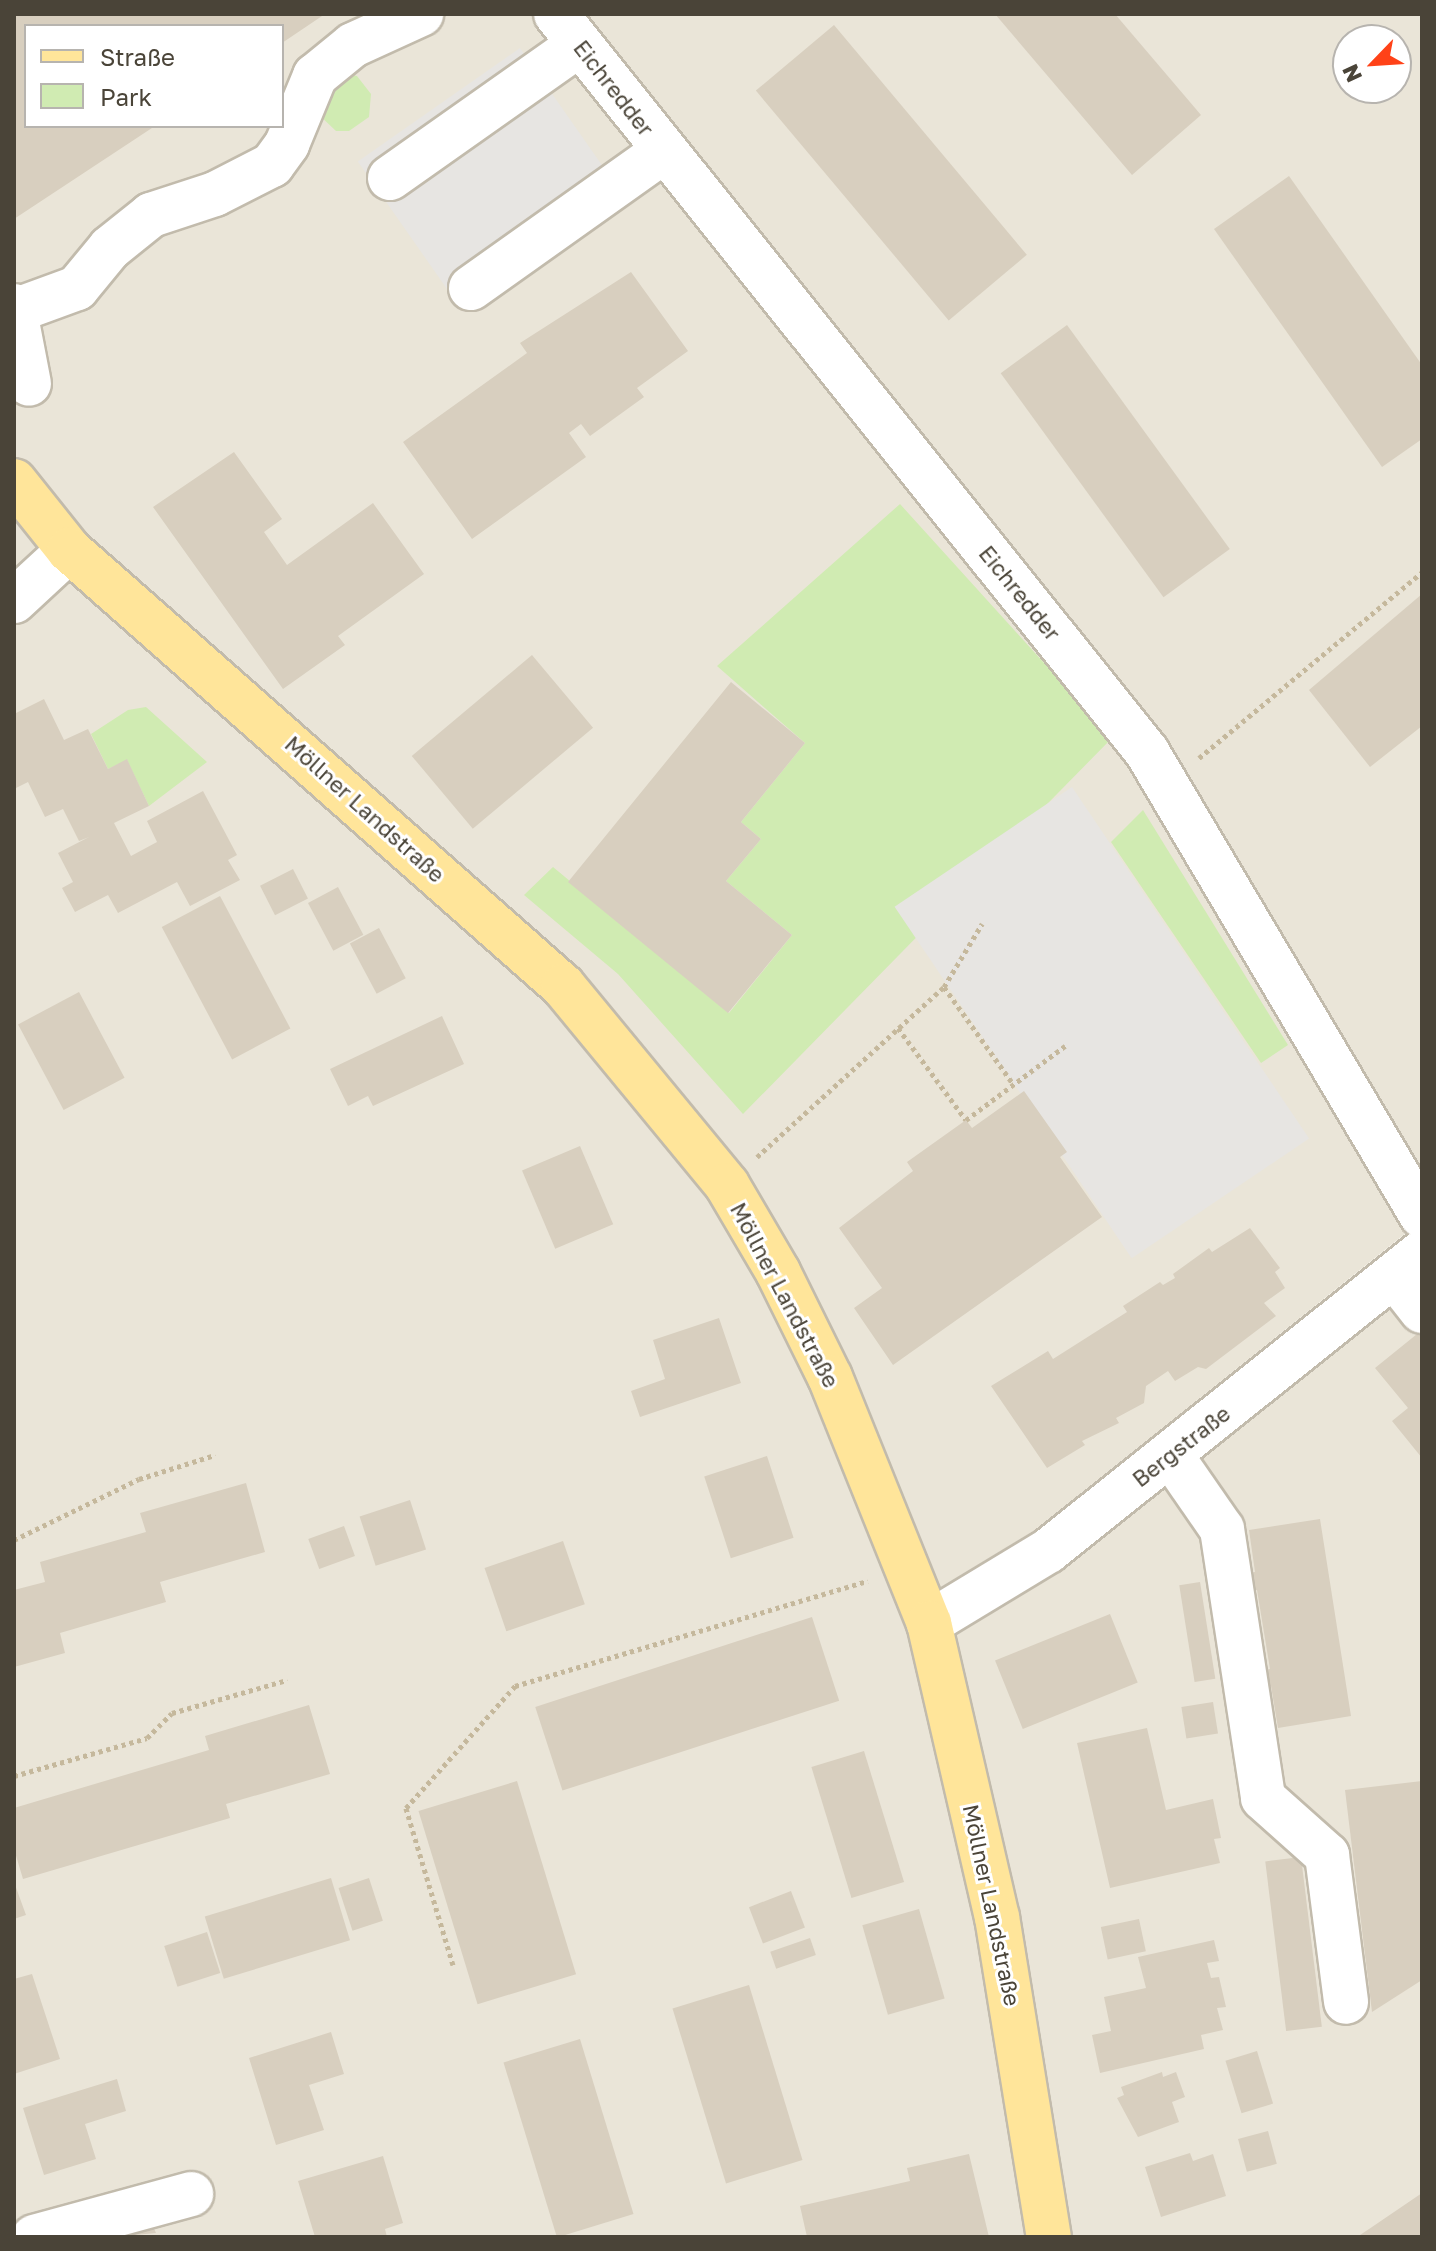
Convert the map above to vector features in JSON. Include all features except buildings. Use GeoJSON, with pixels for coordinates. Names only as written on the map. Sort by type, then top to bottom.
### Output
{"type":"FeatureCollection","features":[{"type":"Feature","properties":{"kind":"main road","name":"Möllner Landstraße"},"geometry":{"type":"LineString","coordinates":[[14,481],[69,550],[563,986],[727,1185],[830,1377],[911,1568],[929,1623],[997,1917],[1049,2237]]}},
{"type":"Feature","properties":{"kind":"street"},"geometry":{"type":"LineString","coordinates":[[29,384],[15,308],[77,288],[110,248],[151,215],[215,194],[272,165],[287,144],[315,76],[353,45],[421,14]]}},
{"type":"Feature","properties":{"kind":"street"},"geometry":{"type":"LineString","coordinates":[[390,178],[568,29]]}},
{"type":"Feature","properties":{"kind":"street","name":"Eichredder"},"geometry":{"type":"LineString","coordinates":[[568,29],[1147,752],[1422,1216]]}},
{"type":"Feature","properties":{"kind":"street"},"geometry":{"type":"LineString","coordinates":[[471,288],[664,151]]}},
{"type":"Feature","properties":{"kind":"street"},"geometry":{"type":"LineString","coordinates":[[14,601],[69,550]]}},
{"type":"Feature","properties":{"kind":"street","name":"Bergstraße"},"geometry":{"type":"LineString","coordinates":[[929,1623],[1048,1551],[1170,1454],[1413,1280]]}},
{"type":"Feature","properties":{"kind":"street"},"geometry":{"type":"LineString","coordinates":[[1170,1454],[1222,1529],[1263,1798],[1327,1855],[1346,2002]]}},
{"type":"Feature","properties":{"kind":"street"},"geometry":{"type":"LineString","coordinates":[[34,2237],[191,2194]]}},
{"type":"Feature","properties":{"kind":"path"},"geometry":{"type":"LineString","coordinates":[[1167,784],[1422,572]]}},
{"type":"Feature","properties":{"kind":"path"},"geometry":{"type":"LineString","coordinates":[[727,1185],[944,987],[982,924]]}},
{"type":"Feature","properties":{"kind":"path"},"geometry":{"type":"LineString","coordinates":[[944,987],[1014,1085]]}},
{"type":"Feature","properties":{"kind":"path"},"geometry":{"type":"LineString","coordinates":[[898,1028],[966,1120],[1065,1046]]}},
{"type":"Feature","properties":{"kind":"path"},"geometry":{"type":"LineString","coordinates":[[14,1540],[139,1479],[215,1455]]}},
{"type":"Feature","properties":{"kind":"path"},"geometry":{"type":"LineString","coordinates":[[453,1965],[406,1808],[515,1686],[911,1568]]}},
{"type":"Feature","properties":{"kind":"path"},"geometry":{"type":"LineString","coordinates":[[14,1776],[147,1738],[172,1713],[287,1680]]}},
{"type":"Feature","properties":{"kind":"shaded area"},"geometry":{"type":"Polygon","coordinates":[[[14,14],[1422,14],[1422,1220],[1035,1530],[932,1593],[730,1171],[69,537],[14,464],[14,14]]]}},
{"type":"Feature","properties":{"kind":"shaded area"},"geometry":{"type":"Polygon","coordinates":[[[520,48],[625,198],[463,311],[358,162],[520,48]]]}},
{"type":"Feature","properties":{"kind":"shaded area"},"geometry":{"type":"Polygon","coordinates":[[[14,493],[505,944],[724,1188],[907,1573],[1046,2237],[14,2237],[14,493]]]}},
{"type":"Feature","properties":{"kind":"shaded area"},"geometry":{"type":"Polygon","coordinates":[[[1072,787],[1309,1139],[1132,1258],[895,907],[1072,787]]]}},
{"type":"Feature","properties":{"kind":"shaded area"},"geometry":{"type":"Polygon","coordinates":[[[1422,1270],[1422,2237],[1063,2237],[942,1631],[1422,1270]]]}},
{"type":"Feature","properties":{"kind":"green space"},"geometry":{"type":"Polygon","coordinates":[[[342,73],[357,76],[371,94],[369,117],[349,131],[336,131],[317,113],[342,73]]]}},
{"type":"Feature","properties":{"kind":"green space"},"geometry":{"type":"Polygon","coordinates":[[[900,504],[1112,738],[743,1114],[618,974],[524,895],[553,867],[729,1013],[792,935],[726,881],[761,839],[741,822],[805,743],[717,666],[900,504]]]}},
{"type":"Feature","properties":{"kind":"green space"},"geometry":{"type":"Polygon","coordinates":[[[146,707],[207,762],[149,806],[127,760],[108,769],[91,734],[128,710],[146,707]]]}},
{"type":"Feature","properties":{"kind":"green space"},"geometry":{"type":"Polygon","coordinates":[[[1143,810],[1288,1045],[1261,1063],[1111,842],[1143,810]]]}}]}
